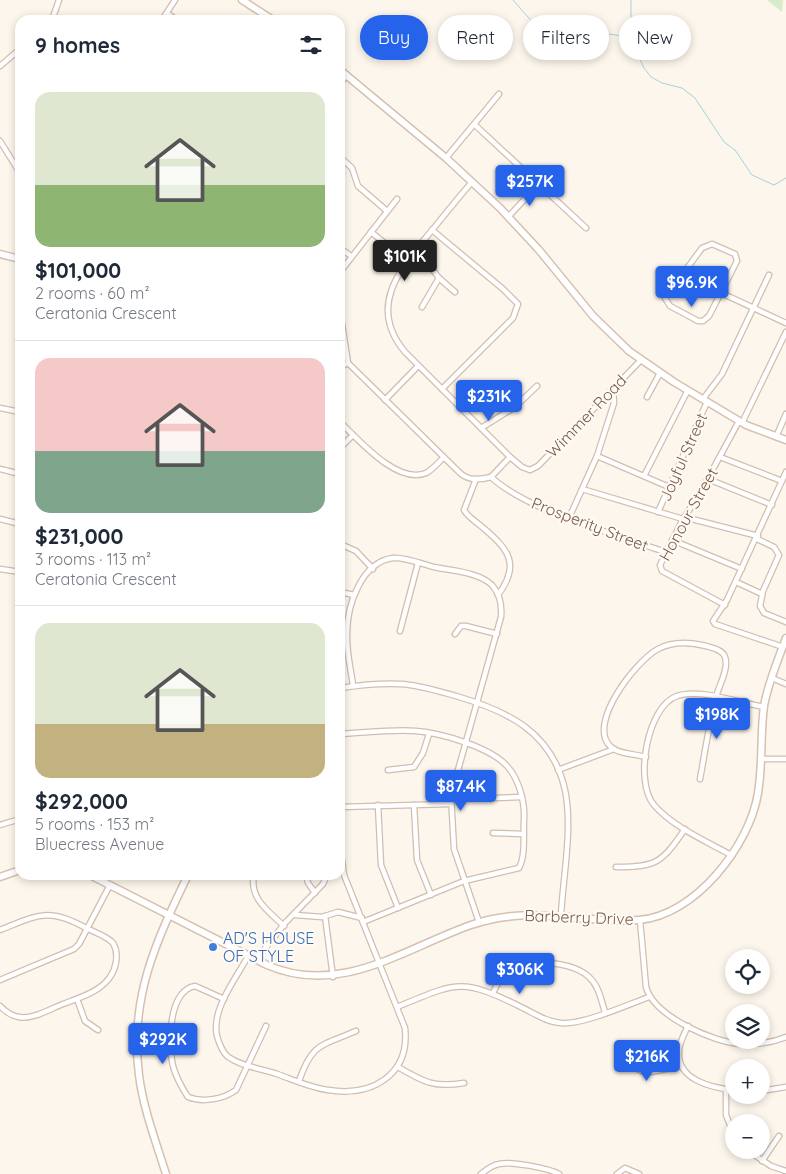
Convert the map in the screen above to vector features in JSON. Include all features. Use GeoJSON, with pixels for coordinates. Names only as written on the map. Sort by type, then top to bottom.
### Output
{"type":"FeatureCollection","features":[{"type":"Feature","properties":{"kind":"street"},"geometry":{"type":"LineString","coordinates":[[54,15],[59,0]]}},
{"type":"Feature","properties":{"kind":"street"},"geometry":{"type":"LineString","coordinates":[[168,14],[175,0]]}},
{"type":"Feature","properties":{"kind":"street"},"geometry":{"type":"LineString","coordinates":[[242,0],[265,15]]}},
{"type":"Feature","properties":{"kind":"street"},"geometry":{"type":"LineString","coordinates":[[0,66],[15,53]]}},
{"type":"Feature","properties":{"kind":"street"},"geometry":{"type":"LineString","coordinates":[[346,75],[472,182],[539,250],[592,316],[640,360],[741,422],[786,440]]}},
{"type":"Feature","properties":{"kind":"street"},"geometry":{"type":"LineString","coordinates":[[446,158],[499,94]]}},
{"type":"Feature","properties":{"kind":"street"},"geometry":{"type":"LineString","coordinates":[[474,125],[510,155],[538,185],[586,228]]}},
{"type":"Feature","properties":{"kind":"street"},"geometry":{"type":"LineString","coordinates":[[0,141],[15,165]]}},
{"type":"Feature","properties":{"kind":"street"},"geometry":{"type":"LineString","coordinates":[[345,162],[352,168],[358,186],[387,211]]}},
{"type":"Feature","properties":{"kind":"street"},"geometry":{"type":"LineString","coordinates":[[345,347],[348,363],[463,476],[476,479],[491,477],[510,457],[398,344],[387,315],[392,286],[407,261],[472,182]]}},
{"type":"Feature","properties":{"kind":"street"},"geometry":{"type":"LineString","coordinates":[[508,217],[538,185]]}},
{"type":"Feature","properties":{"kind":"street"},"geometry":{"type":"LineString","coordinates":[[345,265],[397,199]]}},
{"type":"Feature","properties":{"kind":"street"},"geometry":{"type":"LineString","coordinates":[[432,230],[504,289],[518,304],[513,318],[442,389]]}},
{"type":"Feature","properties":{"kind":"street"},"geometry":{"type":"LineString","coordinates":[[371,232],[407,261]]}},
{"type":"Feature","properties":{"kind":"street"},"geometry":{"type":"LineString","coordinates":[[712,244],[718,245],[735,254],[737,261],[722,294],[706,320],[698,321],[690,318],[670,306],[665,298],[675,282],[681,278],[702,248],[712,244]]}},
{"type":"Feature","properties":{"kind":"street"},"geometry":{"type":"LineString","coordinates":[[345,252],[351,256]]}},
{"type":"Feature","properties":{"kind":"street"},"geometry":{"type":"LineString","coordinates":[[414,253],[427,262],[439,278],[455,292]]}},
{"type":"Feature","properties":{"kind":"street"},"geometry":{"type":"LineString","coordinates":[[0,254],[15,258]]}},
{"type":"Feature","properties":{"kind":"street","name":"Joyful Street"},"geometry":{"type":"LineString","coordinates":[[658,512],[705,401],[722,374],[769,275]]}},
{"type":"Feature","properties":{"kind":"street"},"geometry":{"type":"LineString","coordinates":[[422,307],[439,278]]}},
{"type":"Feature","properties":{"kind":"street"},"geometry":{"type":"LineString","coordinates":[[681,278],[689,278],[786,323]]}},
{"type":"Feature","properties":{"kind":"street","name":"Honour Street"},"geometry":{"type":"LineString","coordinates":[[725,606],[662,571],[660,565],[684,518],[741,422],[786,332]]}},
{"type":"Feature","properties":{"kind":"street","name":"Wimmer Road"},"geometry":{"type":"LineString","coordinates":[[510,457],[522,467],[530,470],[538,466],[640,360]]}},
{"type":"Feature","properties":{"kind":"street"},"geometry":{"type":"LineString","coordinates":[[385,400],[418,366]]}},
{"type":"Feature","properties":{"kind":"street"},"geometry":{"type":"LineString","coordinates":[[647,398],[660,373]]}},
{"type":"Feature","properties":{"kind":"street"},"geometry":{"type":"LineString","coordinates":[[481,428],[515,407],[536,386]]}},
{"type":"Feature","properties":{"kind":"street"},"geometry":{"type":"LineString","coordinates":[[569,518],[575,500],[582,490],[597,456],[614,403],[613,389]]}},
{"type":"Feature","properties":{"kind":"street"},"geometry":{"type":"LineString","coordinates":[[644,476],[688,390]]}},
{"type":"Feature","properties":{"kind":"street"},"geometry":{"type":"LineString","coordinates":[[0,408],[15,411]]}},
{"type":"Feature","properties":{"kind":"street"},"geometry":{"type":"LineString","coordinates":[[776,437],[786,414]]}},
{"type":"Feature","properties":{"kind":"street"},"geometry":{"type":"LineString","coordinates":[[345,427],[382,462],[405,472],[424,473],[443,458]]}},
{"type":"Feature","properties":{"kind":"street"},"geometry":{"type":"LineString","coordinates":[[345,443],[353,434]]}},
{"type":"Feature","properties":{"kind":"street"},"geometry":{"type":"LineString","coordinates":[[597,456],[669,487]]}},
{"type":"Feature","properties":{"kind":"street"},"geometry":{"type":"LineString","coordinates":[[720,457],[782,481]]}},
{"type":"Feature","properties":{"kind":"street"},"geometry":{"type":"LineString","coordinates":[[0,469],[15,473]]}},
{"type":"Feature","properties":{"kind":"street"},"geometry":{"type":"LineString","coordinates":[[785,642],[714,623],[714,619],[725,606],[786,472]]}},
{"type":"Feature","properties":{"kind":"street","name":"Prosperity Street"},"geometry":{"type":"LineString","coordinates":[[491,477],[506,488],[534,503],[569,518],[666,552]]}},
{"type":"Feature","properties":{"kind":"street"},"geometry":{"type":"LineString","coordinates":[[476,479],[464,510],[502,544],[510,560],[510,571],[498,595]]}},
{"type":"Feature","properties":{"kind":"street"},"geometry":{"type":"LineString","coordinates":[[708,479],[772,505]]}},
{"type":"Feature","properties":{"kind":"street"},"geometry":{"type":"LineString","coordinates":[[582,490],[658,512],[757,537],[774,547],[779,555],[762,594],[760,606],[764,613],[786,622]]}},
{"type":"Feature","properties":{"kind":"street"},"geometry":{"type":"LineString","coordinates":[[0,519],[15,523]]}},
{"type":"Feature","properties":{"kind":"street"},"geometry":{"type":"LineString","coordinates":[[672,540],[742,569]]}},
{"type":"Feature","properties":{"kind":"street"},"geometry":{"type":"LineString","coordinates":[[345,546],[356,551],[373,569]]}},
{"type":"Feature","properties":{"kind":"street"},"geometry":{"type":"LineString","coordinates":[[353,686],[346,632],[354,595],[359,584],[382,562],[394,558],[484,580],[498,595],[502,610],[452,786],[451,804],[454,849],[479,922]]}},
{"type":"Feature","properties":{"kind":"street"},"geometry":{"type":"LineString","coordinates":[[400,631],[418,563]]}},
{"type":"Feature","properties":{"kind":"street"},"geometry":{"type":"LineString","coordinates":[[0,569],[15,571]]}},
{"type":"Feature","properties":{"kind":"street"},"geometry":{"type":"LineString","coordinates":[[736,582],[762,594]]}},
{"type":"Feature","properties":{"kind":"street"},"geometry":{"type":"LineString","coordinates":[[345,593],[354,595]]}},
{"type":"Feature","properties":{"kind":"street"},"geometry":{"type":"LineString","coordinates":[[455,634],[463,626],[496,634]]}},
{"type":"Feature","properties":{"kind":"street","name":"Barberry Drive"},"geometry":{"type":"LineString","coordinates":[[100,880],[256,960],[296,976],[333,976],[356,971],[479,922],[519,915],[561,915],[640,920],[665,914],[686,903],[702,889],[742,838],[758,794],[764,707],[785,642]]}},
{"type":"Feature","properties":{"kind":"street"},"geometry":{"type":"LineString","coordinates":[[646,756],[614,749],[607,742],[604,735],[611,704],[619,687],[644,658],[659,649],[685,643],[722,651],[726,662],[716,698],[700,779]]}},
{"type":"Feature","properties":{"kind":"street"},"geometry":{"type":"LineString","coordinates":[[772,678],[786,684]]}},
{"type":"Feature","properties":{"kind":"street"},"geometry":{"type":"LineString","coordinates":[[345,687],[386,684],[414,686],[494,708],[525,726],[551,755],[558,770],[568,808],[561,915]]}},
{"type":"Feature","properties":{"kind":"street"},"geometry":{"type":"LineString","coordinates":[[730,855],[685,829],[662,813],[650,799],[643,776],[646,756],[654,722],[664,704],[671,699],[686,694],[764,707]]}},
{"type":"Feature","properties":{"kind":"street"},"geometry":{"type":"LineString","coordinates":[[294,915],[325,916],[338,912],[362,920],[398,908],[464,881],[519,868],[523,855],[525,810],[508,766],[497,757],[464,742],[429,734],[403,731],[345,734]]}},
{"type":"Feature","properties":{"kind":"street"},"geometry":{"type":"LineString","coordinates":[[388,770],[414,767],[420,760],[429,734]]}},
{"type":"Feature","properties":{"kind":"street"},"geometry":{"type":"LineString","coordinates":[[558,770],[614,749]]}},
{"type":"Feature","properties":{"kind":"street"},"geometry":{"type":"LineString","coordinates":[[761,759],[786,759]]}},
{"type":"Feature","properties":{"kind":"street"},"geometry":{"type":"LineString","coordinates":[[495,798],[521,797]]}},
{"type":"Feature","properties":{"kind":"street"},"geometry":{"type":"LineString","coordinates":[[345,807],[451,804]]}},
{"type":"Feature","properties":{"kind":"street"},"geometry":{"type":"LineString","coordinates":[[414,805],[417,860],[431,895]]}},
{"type":"Feature","properties":{"kind":"street"},"geometry":{"type":"LineString","coordinates":[[378,806],[381,865],[398,908]]}},
{"type":"Feature","properties":{"kind":"street"},"geometry":{"type":"LineString","coordinates":[[0,825],[15,820]]}},
{"type":"Feature","properties":{"kind":"street"},"geometry":{"type":"LineString","coordinates":[[616,867],[640,867],[655,863],[669,852],[685,829]]}},
{"type":"Feature","properties":{"kind":"street"},"geometry":{"type":"LineString","coordinates":[[493,833],[523,834]]}},
{"type":"Feature","properties":{"kind":"street"},"geometry":{"type":"LineString","coordinates":[[0,877],[15,872]]}},
{"type":"Feature","properties":{"kind":"street"},"geometry":{"type":"LineString","coordinates":[[248,956],[224,1000],[216,1025],[220,1046],[227,1056],[248,1065],[331,1091],[360,1089],[382,1082],[398,1067],[406,1037],[398,1007],[345,878]]}},
{"type":"Feature","properties":{"kind":"street"},"geometry":{"type":"LineString","coordinates":[[166,1174],[141,1089],[137,1031],[140,997],[145,974],[155,944],[186,880]]}},
{"type":"Feature","properties":{"kind":"street"},"geometry":{"type":"LineString","coordinates":[[253,880],[257,897],[262,905],[284,926]]}},
{"type":"Feature","properties":{"kind":"street"},"geometry":{"type":"LineString","coordinates":[[307,880],[315,893]]}},
{"type":"Feature","properties":{"kind":"street"},"geometry":{"type":"LineString","coordinates":[[256,960],[325,880]]}},
{"type":"Feature","properties":{"kind":"street"},"geometry":{"type":"LineString","coordinates":[[0,980],[74,949],[80,944],[110,885]]}},
{"type":"Feature","properties":{"kind":"street"},"geometry":{"type":"LineString","coordinates":[[0,930],[35,916],[52,914],[70,919],[112,943],[116,959],[111,979],[96,990],[77,998],[25,1018],[12,1015],[0,1006]]}},
{"type":"Feature","properties":{"kind":"street"},"geometry":{"type":"LineString","coordinates":[[325,916],[333,976]]}},
{"type":"Feature","properties":{"kind":"street"},"geometry":{"type":"LineString","coordinates":[[640,920],[649,997],[662,1012],[714,1038],[739,1044],[764,1044],[786,1038]]}},
{"type":"Feature","properties":{"kind":"street"},"geometry":{"type":"LineString","coordinates":[[493,993],[501,977],[514,967],[536,963],[574,967],[590,978],[597,986],[605,1012]]}},
{"type":"Feature","properties":{"kind":"street"},"geometry":{"type":"LineString","coordinates":[[398,1007],[456,985],[468,986],[493,993],[546,1019],[560,1023],[578,1021],[649,997]]}},
{"type":"Feature","properties":{"kind":"street"},"geometry":{"type":"LineString","coordinates":[[224,1000],[195,986],[183,990],[179,995],[174,1010],[171,1042],[175,1071],[188,1097],[202,1100],[224,1096],[236,1090],[266,1026]]}},
{"type":"Feature","properties":{"kind":"street"},"geometry":{"type":"LineString","coordinates":[[77,998],[85,1021],[98,1030]]}},
{"type":"Feature","properties":{"kind":"street"},"geometry":{"type":"LineString","coordinates":[[688,1026],[679,1051],[681,1066],[694,1079],[706,1085],[725,1090]]}},
{"type":"Feature","properties":{"kind":"street"},"geometry":{"type":"LineString","coordinates":[[299,1081],[306,1062],[315,1049],[356,1031]]}},
{"type":"Feature","properties":{"kind":"street"},"geometry":{"type":"LineString","coordinates":[[618,1060],[646,1073],[681,1066]]}},
{"type":"Feature","properties":{"kind":"street"},"geometry":{"type":"LineString","coordinates":[[398,1067],[431,1085],[449,1086],[464,1083]]}},
{"type":"Feature","properties":{"kind":"street"},"geometry":{"type":"LineString","coordinates":[[770,1089],[786,1086]]}},
{"type":"Feature","properties":{"kind":"street"},"geometry":{"type":"LineString","coordinates":[[762,1161],[779,1136]]}},
{"type":"Feature","properties":{"kind":"street"},"geometry":{"type":"LineString","coordinates":[[759,1159],[786,1171]]}},
{"type":"Feature","properties":{"kind":"street"},"geometry":{"type":"LineString","coordinates":[[481,1174],[494,1165],[503,1163],[549,1170],[559,1174]]}},
{"type":"Feature","properties":{"kind":"street"},"geometry":{"type":"LineString","coordinates":[[616,1174],[625,1168],[638,1174]]}},
{"type":"Feature","properties":{"kind":"green space"},"geometry":{"type":"Polygon","coordinates":[[[767,0],[783,0],[782,12],[767,0]]]}},
{"type":"Feature","properties":{"kind":"waterway"},"geometry":{"type":"LineString","coordinates":[[513,0],[535,25],[549,36],[559,40],[570,40],[602,34],[619,36]]}},
{"type":"Feature","properties":{"kind":"waterway"},"geometry":{"type":"LineString","coordinates":[[631,0],[633,44],[644,68],[651,77],[662,83],[682,88],[695,98],[724,142],[735,150],[752,175],[774,185],[786,178]]}},
{"type":"Feature","properties":{"kind":"place","name":"AD'S HOUSE OF STYLE"},"geometry":{"type":"Point","coordinates":[213,947]}}]}
